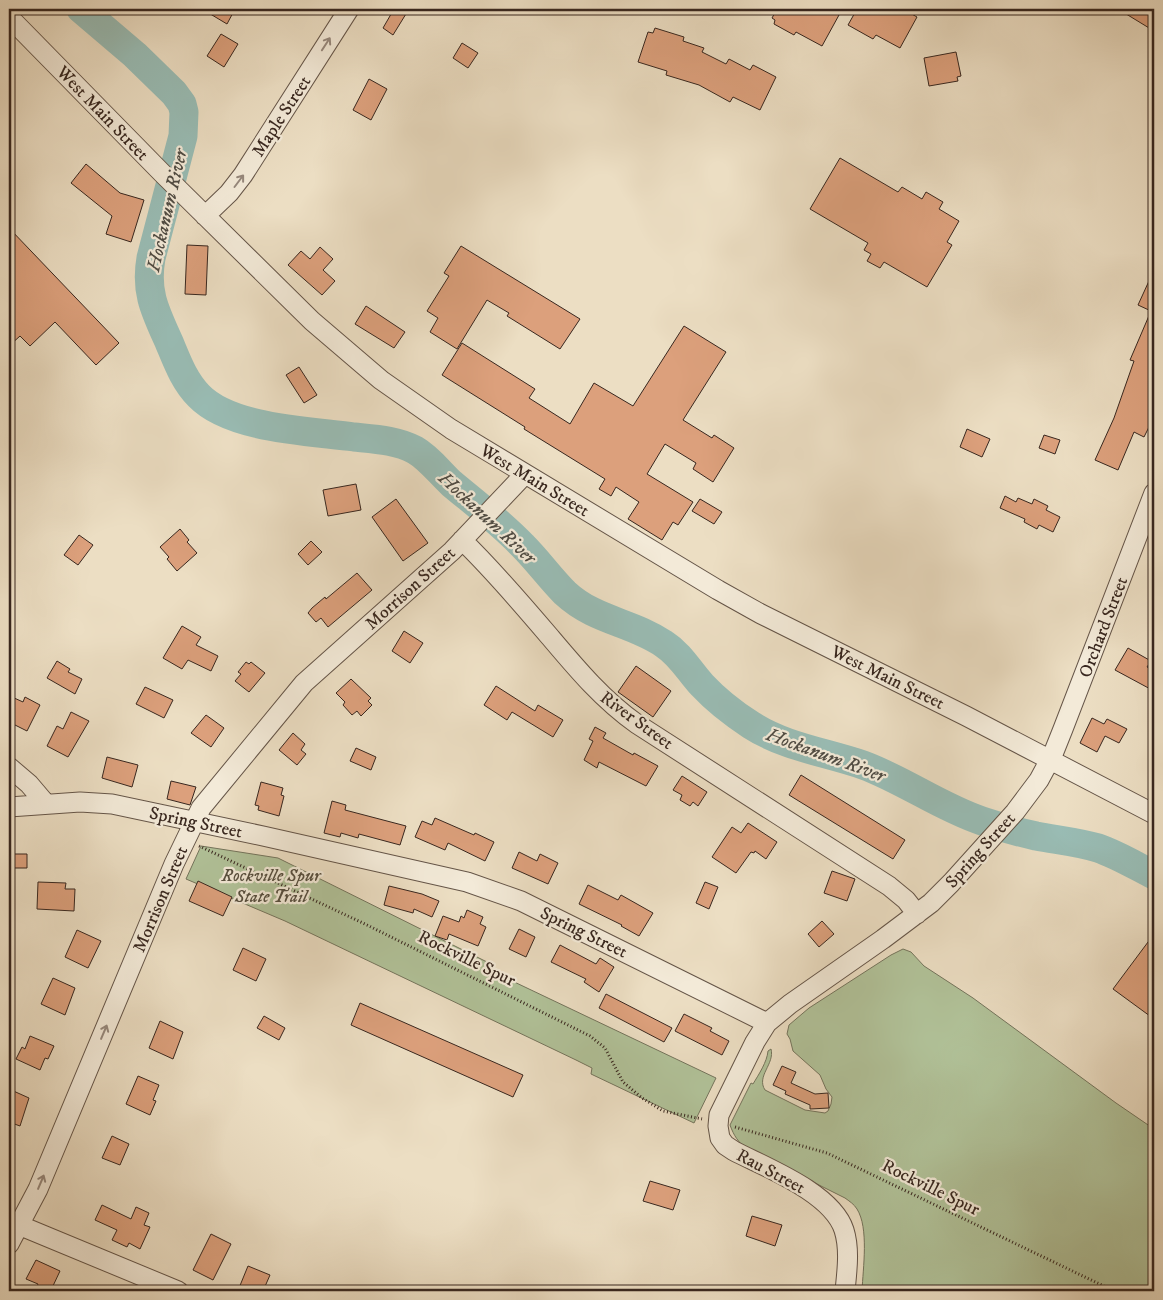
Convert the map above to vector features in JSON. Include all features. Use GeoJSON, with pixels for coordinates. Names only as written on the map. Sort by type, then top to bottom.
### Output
{"type":"FeatureCollection","features":[{"type":"Feature","properties":{"kind":"street","name":"Maple Street"},"geometry":{"type":"LineString","coordinates":[[205,216],[229,193],[243,175],[349,9]]}},
{"type":"Feature","properties":{"kind":"street","name":"West Main Street"},"geometry":{"type":"LineString","coordinates":[[9,17],[164,175],[312,321],[381,380],[451,429],[718,590],[1154,814]]}},
{"type":"Feature","properties":{"kind":"street"},"geometry":{"type":"LineString","coordinates":[[468,534],[525,474]]}},
{"type":"Feature","properties":{"kind":"street","name":"Orchard Street"},"geometry":{"type":"LineString","coordinates":[[1050,760],[1153,499]]}},
{"type":"Feature","properties":{"kind":"street","name":"Morrison Street"},"geometry":{"type":"LineString","coordinates":[[9,1244],[14,1223],[38,1189],[174,864],[194,821],[212,795],[299,688],[468,534]]}},
{"type":"Feature","properties":{"kind":"street","name":"River Street"},"geometry":{"type":"LineString","coordinates":[[468,534],[489,567],[593,687],[616,709],[889,886],[906,900],[917,914]]}},
{"type":"Feature","properties":{"kind":"street","name":"Spring Street"},"geometry":{"type":"LineString","coordinates":[[9,807],[97,802],[194,821],[468,882],[501,893],[544,913],[767,1023],[790,1004],[917,914],[941,894],[1021,805],[1039,780],[1050,760]]}},
{"type":"Feature","properties":{"kind":"street"},"geometry":{"type":"LineString","coordinates":[[9,767],[29,784],[46,804]]}},
{"type":"Feature","properties":{"kind":"street","name":"Rau Street"},"geometry":{"type":"LineString","coordinates":[[767,1023],[754,1042],[722,1110],[718,1126],[719,1135],[722,1142],[729,1148],[806,1189],[837,1215],[846,1241],[845,1291]]}},
{"type":"Feature","properties":{"kind":"street"},"geometry":{"type":"LineString","coordinates":[[14,1223],[178,1291]]}},
{"type":"Feature","properties":{"kind":"path","name":"Rockville Spur"},"geometry":{"type":"LineString","coordinates":[[197,845],[367,924],[590,1036],[605,1048],[623,1082],[642,1098],[663,1111],[702,1119]]}},
{"type":"Feature","properties":{"kind":"path","name":"Rockville Spur"},"geometry":{"type":"LineString","coordinates":[[730,1126],[827,1153],[1114,1291]]}},
{"type":"Feature","properties":{"kind":"green space","name":"Rockville Spur State Trail"},"geometry":{"type":"Polygon","coordinates":[[[201,846],[278,858],[489,963],[487,969],[716,1078],[694,1123],[591,1074],[592,1068],[576,1060],[285,921],[186,879],[201,846]]]}},
{"type":"Feature","properties":{"kind":"green space"},"geometry":{"type":"Polygon","coordinates":[[[903,949],[911,952],[924,966],[973,998],[1154,1129],[1154,1291],[862,1291],[864,1237],[861,1217],[856,1207],[845,1198],[747,1149],[741,1144],[730,1125],[751,1083],[753,1084],[762,1068],[768,1051],[771,1049],[772,1054],[763,1080],[765,1090],[805,1110],[825,1113],[828,1111],[832,1097],[820,1075],[793,1051],[787,1034],[789,1025],[809,1008],[903,949]]]}},
{"type":"Feature","properties":{"kind":"building"},"geometry":{"type":"Polygon","coordinates":[[[202,9],[235,9],[227,24],[202,9]]]}},
{"type":"Feature","properties":{"kind":"building"},"geometry":{"type":"Polygon","coordinates":[[[394,9],[409,9],[393,35],[383,28],[394,9]]]}},
{"type":"Feature","properties":{"kind":"building"},"geometry":{"type":"Polygon","coordinates":[[[777,9],[827,9],[839,15],[822,46],[796,32],[794,35],[774,24],[775,20],[772,18],[777,9]]]}},
{"type":"Feature","properties":{"kind":"building"},"geometry":{"type":"Polygon","coordinates":[[[857,9],[903,9],[917,17],[900,48],[876,35],[873,39],[848,25],[857,9]]]}},
{"type":"Feature","properties":{"kind":"building"},"geometry":{"type":"Polygon","coordinates":[[[1118,9],[1154,9],[1154,31],[1118,9]]]}},
{"type":"Feature","properties":{"kind":"building"},"geometry":{"type":"Polygon","coordinates":[[[655,28],[684,37],[683,41],[704,48],[702,52],[726,64],[729,59],[750,70],[753,65],[776,77],[760,110],[733,97],[730,102],[699,85],[666,75],[667,71],[638,62],[648,32],[653,33],[655,28]]]}},
{"type":"Feature","properties":{"kind":"building"},"geometry":{"type":"Polygon","coordinates":[[[221,34],[238,44],[224,67],[207,56],[221,34]]]}},
{"type":"Feature","properties":{"kind":"building"},"geometry":{"type":"Polygon","coordinates":[[[462,43],[478,53],[468,68],[453,58],[462,43]]]}},
{"type":"Feature","properties":{"kind":"building"},"geometry":{"type":"Polygon","coordinates":[[[956,52],[961,76],[957,77],[958,81],[929,86],[924,58],[956,52]]]}},
{"type":"Feature","properties":{"kind":"building"},"geometry":{"type":"Polygon","coordinates":[[[369,79],[387,89],[371,120],[353,110],[369,79]]]}},
{"type":"Feature","properties":{"kind":"building"},"geometry":{"type":"Polygon","coordinates":[[[840,158],[898,192],[902,187],[922,199],[926,192],[943,202],[939,209],[959,221],[947,242],[952,245],[927,287],[884,262],[880,268],[867,261],[871,254],[864,250],[868,243],[810,209],[840,158]]]}},
{"type":"Feature","properties":{"kind":"building"},"geometry":{"type":"Polygon","coordinates":[[[86,164],[120,193],[144,200],[131,242],[106,234],[112,216],[71,183],[86,164]]]}},
{"type":"Feature","properties":{"kind":"building"},"geometry":{"type":"Polygon","coordinates":[[[9,228],[119,343],[96,365],[55,322],[30,346],[20,336],[9,346],[9,228]]]}},
{"type":"Feature","properties":{"kind":"building"},"geometry":{"type":"Polygon","coordinates":[[[187,245],[208,246],[206,295],[185,294],[187,245]]]}},
{"type":"Feature","properties":{"kind":"building"},"geometry":{"type":"Polygon","coordinates":[[[461,246],[580,319],[560,349],[507,316],[509,313],[487,300],[457,349],[430,332],[438,318],[427,311],[449,276],[444,273],[461,246]]]}},
{"type":"Feature","properties":{"kind":"building"},"geometry":{"type":"Polygon","coordinates":[[[320,247],[333,259],[323,270],[335,281],[322,295],[288,265],[301,251],[310,259],[320,247]]]}},
{"type":"Feature","properties":{"kind":"building"},"geometry":{"type":"Polygon","coordinates":[[[1154,270],[1154,417],[1144,437],[1134,432],[1118,470],[1095,460],[1114,418],[1134,361],[1130,360],[1151,311],[1138,305],[1154,270]]]}},
{"type":"Feature","properties":{"kind":"building"},"geometry":{"type":"Polygon","coordinates":[[[366,306],[405,332],[394,348],[355,324],[366,306]]]}},
{"type":"Feature","properties":{"kind":"building"},"geometry":{"type":"Polygon","coordinates":[[[684,326],[726,352],[683,420],[712,438],[714,435],[734,448],[713,482],[693,469],[696,463],[665,444],[647,474],[693,502],[678,525],[673,522],[662,540],[628,519],[639,502],[616,487],[611,496],[599,489],[605,479],[442,375],[462,343],[535,389],[529,398],[570,424],[594,383],[633,406],[684,326]]]}},
{"type":"Feature","properties":{"kind":"building"},"geometry":{"type":"Polygon","coordinates":[[[299,367],[317,395],[304,403],[286,375],[299,367]]]}},
{"type":"Feature","properties":{"kind":"building"},"geometry":{"type":"Polygon","coordinates":[[[967,429],[990,439],[982,457],[960,447],[967,429]]]}},
{"type":"Feature","properties":{"kind":"building"},"geometry":{"type":"Polygon","coordinates":[[[1044,435],[1060,440],[1055,454],[1039,448],[1044,435]]]}},
{"type":"Feature","properties":{"kind":"building"},"geometry":{"type":"Polygon","coordinates":[[[356,484],[361,510],[328,516],[323,490],[356,484]]]}},
{"type":"Feature","properties":{"kind":"building"},"geometry":{"type":"Polygon","coordinates":[[[1005,496],[1016,502],[1018,498],[1032,504],[1034,499],[1048,506],[1046,510],[1060,517],[1053,532],[1039,525],[1037,529],[1024,522],[1025,519],[1000,508],[1005,496]]]}},
{"type":"Feature","properties":{"kind":"building"},"geometry":{"type":"Polygon","coordinates":[[[396,499],[428,543],[403,561],[372,517],[396,499]]]}},
{"type":"Feature","properties":{"kind":"building"},"geometry":{"type":"Polygon","coordinates":[[[700,499],[722,512],[714,524],[692,511],[700,499]]]}},
{"type":"Feature","properties":{"kind":"building"},"geometry":{"type":"Polygon","coordinates":[[[180,529],[189,540],[187,542],[197,553],[177,571],[167,559],[169,557],[160,547],[180,529]]]}},
{"type":"Feature","properties":{"kind":"building"},"geometry":{"type":"Polygon","coordinates":[[[79,535],[93,545],[78,565],[64,555],[79,535]]]}},
{"type":"Feature","properties":{"kind":"building"},"geometry":{"type":"Polygon","coordinates":[[[311,541],[322,552],[308,565],[298,554],[311,541]]]}},
{"type":"Feature","properties":{"kind":"building"},"geometry":{"type":"Polygon","coordinates":[[[357,573],[372,590],[328,627],[321,618],[316,622],[308,613],[312,608],[357,573]]]}},
{"type":"Feature","properties":{"kind":"building"},"geometry":{"type":"Polygon","coordinates":[[[182,626],[201,637],[196,645],[218,656],[211,671],[188,660],[182,669],[163,658],[182,626]]]}},
{"type":"Feature","properties":{"kind":"building"},"geometry":{"type":"Polygon","coordinates":[[[404,631],[423,643],[410,663],[392,651],[404,631]]]}},
{"type":"Feature","properties":{"kind":"building"},"geometry":{"type":"Polygon","coordinates":[[[1128,648],[1151,661],[1147,667],[1154,671],[1154,691],[1115,670],[1128,648]]]}},
{"type":"Feature","properties":{"kind":"building"},"geometry":{"type":"Polygon","coordinates":[[[57,661],[70,669],[68,672],[82,679],[75,694],[47,678],[57,661]]]}},
{"type":"Feature","properties":{"kind":"building"},"geometry":{"type":"Polygon","coordinates":[[[246,662],[249,664],[251,662],[265,673],[249,692],[235,681],[241,674],[238,672],[246,662]]]}},
{"type":"Feature","properties":{"kind":"building"},"geometry":{"type":"Polygon","coordinates":[[[636,666],[671,691],[653,717],[618,692],[636,666]]]}},
{"type":"Feature","properties":{"kind":"building"},"geometry":{"type":"Polygon","coordinates":[[[351,679],[371,698],[368,701],[372,705],[361,716],[357,711],[352,715],[343,705],[345,702],[336,693],[351,679]]]}},
{"type":"Feature","properties":{"kind":"building"},"geometry":{"type":"Polygon","coordinates":[[[496,686],[535,711],[538,705],[563,720],[553,737],[512,712],[507,720],[484,705],[496,686]]]}},
{"type":"Feature","properties":{"kind":"building"},"geometry":{"type":"Polygon","coordinates":[[[145,687],[173,700],[164,718],[136,704],[145,687]]]}},
{"type":"Feature","properties":{"kind":"building"},"geometry":{"type":"Polygon","coordinates":[[[12,697],[23,702],[25,697],[40,705],[27,731],[9,722],[9,704],[12,697]]]}},
{"type":"Feature","properties":{"kind":"building"},"geometry":{"type":"Polygon","coordinates":[[[71,712],[89,721],[68,757],[47,746],[57,726],[63,729],[71,712]]]}},
{"type":"Feature","properties":{"kind":"building"},"geometry":{"type":"Polygon","coordinates":[[[206,715],[224,728],[211,747],[191,733],[206,715]]]}},
{"type":"Feature","properties":{"kind":"building"},"geometry":{"type":"Polygon","coordinates":[[[1092,718],[1104,724],[1107,719],[1127,729],[1119,743],[1105,736],[1097,752],[1080,743],[1092,718]]]}},
{"type":"Feature","properties":{"kind":"building"},"geometry":{"type":"Polygon","coordinates":[[[595,727],[606,733],[603,738],[633,755],[634,753],[658,766],[646,786],[599,762],[597,768],[584,760],[593,741],[589,739],[595,727]]]}},
{"type":"Feature","properties":{"kind":"building"},"geometry":{"type":"Polygon","coordinates":[[[293,733],[305,744],[301,750],[306,754],[297,765],[279,750],[293,733]]]}},
{"type":"Feature","properties":{"kind":"building"},"geometry":{"type":"Polygon","coordinates":[[[356,748],[376,757],[371,770],[350,761],[356,748]]]}},
{"type":"Feature","properties":{"kind":"building"},"geometry":{"type":"Polygon","coordinates":[[[107,757],[138,765],[132,787],[102,778],[107,757]]]}},
{"type":"Feature","properties":{"kind":"building"},"geometry":{"type":"Polygon","coordinates":[[[801,775],[905,840],[893,859],[789,795],[801,775]]]}},
{"type":"Feature","properties":{"kind":"building"},"geometry":{"type":"Polygon","coordinates":[[[682,776],[707,792],[698,806],[693,802],[690,806],[680,800],[682,795],[673,790],[682,776]]]}},
{"type":"Feature","properties":{"kind":"building"},"geometry":{"type":"Polygon","coordinates":[[[171,781],[196,787],[190,805],[167,799],[171,781]]]}},
{"type":"Feature","properties":{"kind":"building"},"geometry":{"type":"Polygon","coordinates":[[[261,782],[283,788],[281,795],[284,796],[279,816],[258,810],[259,806],[255,805],[261,782]]]}},
{"type":"Feature","properties":{"kind":"building"},"geometry":{"type":"Polygon","coordinates":[[[332,801],[346,805],[345,810],[406,826],[400,845],[359,834],[358,838],[341,833],[340,837],[324,833],[332,801]]]}},
{"type":"Feature","properties":{"kind":"building"},"geometry":{"type":"Polygon","coordinates":[[[435,818],[494,842],[485,861],[448,843],[445,850],[415,837],[422,821],[432,825],[435,818]]]}},
{"type":"Feature","properties":{"kind":"building"},"geometry":{"type":"Polygon","coordinates":[[[748,823],[777,842],[766,859],[755,851],[754,853],[751,852],[736,873],[712,857],[732,827],[741,833],[748,823]]]}},
{"type":"Feature","properties":{"kind":"building"},"geometry":{"type":"Polygon","coordinates":[[[519,852],[537,861],[540,854],[558,863],[548,884],[512,868],[519,852]]]}},
{"type":"Feature","properties":{"kind":"building"},"geometry":{"type":"Polygon","coordinates":[[[9,854],[27,854],[27,868],[9,868],[9,854]]]}},
{"type":"Feature","properties":{"kind":"building"},"geometry":{"type":"Polygon","coordinates":[[[832,871],[855,879],[847,901],[824,893],[832,871]]]}},
{"type":"Feature","properties":{"kind":"building"},"geometry":{"type":"Polygon","coordinates":[[[198,881],[232,897],[223,916],[189,901],[198,881]]]}},
{"type":"Feature","properties":{"kind":"building"},"geometry":{"type":"Polygon","coordinates":[[[38,882],[66,883],[65,889],[75,889],[74,911],[37,909],[38,882]]]}},
{"type":"Feature","properties":{"kind":"building"},"geometry":{"type":"Polygon","coordinates":[[[705,882],[718,887],[709,909],[696,903],[705,882]]]}},
{"type":"Feature","properties":{"kind":"building"},"geometry":{"type":"Polygon","coordinates":[[[588,885],[618,900],[621,895],[653,913],[639,936],[622,925],[579,904],[588,885]]]}},
{"type":"Feature","properties":{"kind":"building"},"geometry":{"type":"Polygon","coordinates":[[[389,886],[422,894],[439,901],[432,917],[414,909],[413,913],[384,905],[389,886]]]}},
{"type":"Feature","properties":{"kind":"building"},"geometry":{"type":"Polygon","coordinates":[[[467,910],[483,917],[480,924],[486,927],[478,946],[449,934],[447,940],[435,936],[443,916],[459,922],[461,916],[464,918],[467,910]]]}},
{"type":"Feature","properties":{"kind":"building"},"geometry":{"type":"Polygon","coordinates":[[[822,921],[834,934],[819,947],[808,934],[822,921]]]}},
{"type":"Feature","properties":{"kind":"building"},"geometry":{"type":"Polygon","coordinates":[[[519,929],[535,937],[526,957],[509,949],[519,929]]]}},
{"type":"Feature","properties":{"kind":"building"},"geometry":{"type":"Polygon","coordinates":[[[77,930],[101,941],[88,968],[65,957],[77,930]]]}},
{"type":"Feature","properties":{"kind":"building"},"geometry":{"type":"Polygon","coordinates":[[[1154,934],[1154,1019],[1113,989],[1154,934]]]}},
{"type":"Feature","properties":{"kind":"building"},"geometry":{"type":"Polygon","coordinates":[[[560,945],[596,964],[600,958],[614,967],[599,992],[584,982],[586,979],[551,962],[560,945]]]}},
{"type":"Feature","properties":{"kind":"building"},"geometry":{"type":"Polygon","coordinates":[[[243,948],[266,959],[256,981],[233,970],[243,948]]]}},
{"type":"Feature","properties":{"kind":"building"},"geometry":{"type":"Polygon","coordinates":[[[53,978],[75,988],[65,1015],[41,1004],[53,978]]]}},
{"type":"Feature","properties":{"kind":"building"},"geometry":{"type":"Polygon","coordinates":[[[606,994],[672,1028],[664,1042],[599,1008],[606,994]]]}},
{"type":"Feature","properties":{"kind":"building"},"geometry":{"type":"Polygon","coordinates":[[[360,1003],[523,1075],[513,1097],[351,1025],[360,1003]]]}},
{"type":"Feature","properties":{"kind":"building"},"geometry":{"type":"Polygon","coordinates":[[[684,1014],[712,1028],[710,1031],[729,1041],[722,1055],[675,1031],[684,1014]]]}},
{"type":"Feature","properties":{"kind":"building"},"geometry":{"type":"Polygon","coordinates":[[[264,1016],[285,1028],[279,1040],[257,1028],[264,1016]]]}},
{"type":"Feature","properties":{"kind":"building"},"geometry":{"type":"Polygon","coordinates":[[[160,1021],[183,1032],[173,1059],[149,1048],[160,1021]]]}},
{"type":"Feature","properties":{"kind":"building"},"geometry":{"type":"Polygon","coordinates":[[[30,1036],[54,1046],[48,1059],[45,1058],[40,1070],[16,1059],[22,1047],[25,1049],[30,1036]]]}},
{"type":"Feature","properties":{"kind":"building"},"geometry":{"type":"Polygon","coordinates":[[[782,1066],[796,1072],[791,1083],[815,1094],[828,1093],[829,1108],[810,1109],[810,1105],[785,1094],[786,1091],[773,1085],[782,1066]]]}},
{"type":"Feature","properties":{"kind":"building"},"geometry":{"type":"Polygon","coordinates":[[[138,1076],[159,1085],[153,1100],[156,1101],[150,1115],[126,1104],[138,1076]]]}},
{"type":"Feature","properties":{"kind":"building"},"geometry":{"type":"Polygon","coordinates":[[[9,1089],[29,1098],[20,1126],[9,1122],[9,1089]]]}},
{"type":"Feature","properties":{"kind":"building"},"geometry":{"type":"Polygon","coordinates":[[[112,1136],[129,1144],[120,1165],[102,1158],[112,1136]]]}},
{"type":"Feature","properties":{"kind":"building"},"geometry":{"type":"Polygon","coordinates":[[[650,1181],[680,1190],[673,1210],[643,1201],[650,1181]]]}},
{"type":"Feature","properties":{"kind":"building"},"geometry":{"type":"Polygon","coordinates":[[[102,1205],[131,1219],[136,1207],[149,1213],[144,1225],[150,1227],[140,1249],[129,1243],[127,1247],[112,1240],[117,1230],[95,1220],[102,1205]]]}},
{"type":"Feature","properties":{"kind":"building"},"geometry":{"type":"Polygon","coordinates":[[[752,1216],[782,1225],[775,1246],[746,1236],[752,1216]]]}},
{"type":"Feature","properties":{"kind":"building"},"geometry":{"type":"Polygon","coordinates":[[[211,1234],[231,1244],[213,1280],[193,1270],[211,1234]]]}},
{"type":"Feature","properties":{"kind":"building"},"geometry":{"type":"Polygon","coordinates":[[[36,1260],[60,1271],[52,1288],[35,1291],[38,1284],[26,1279],[36,1260]]]}},
{"type":"Feature","properties":{"kind":"building"},"geometry":{"type":"Polygon","coordinates":[[[248,1266],[270,1275],[263,1291],[246,1291],[239,1288],[248,1266]]]}},
{"type":"Feature","properties":{"kind":"waterway","name":"Hockanum River"},"geometry":{"type":"LineString","coordinates":[[81,9],[135,55],[174,93],[182,104],[184,112],[183,136],[151,258],[149,281],[152,301],[159,321],[181,371],[199,396],[213,407],[251,422],[294,430],[385,440],[415,450],[515,538],[565,593],[589,610],[639,631],[664,644],[675,653],[702,685],[719,701],[764,733],[791,744],[849,760],[878,771],[951,808],[982,821],[1029,834],[1098,848],[1154,875]]}}]}
